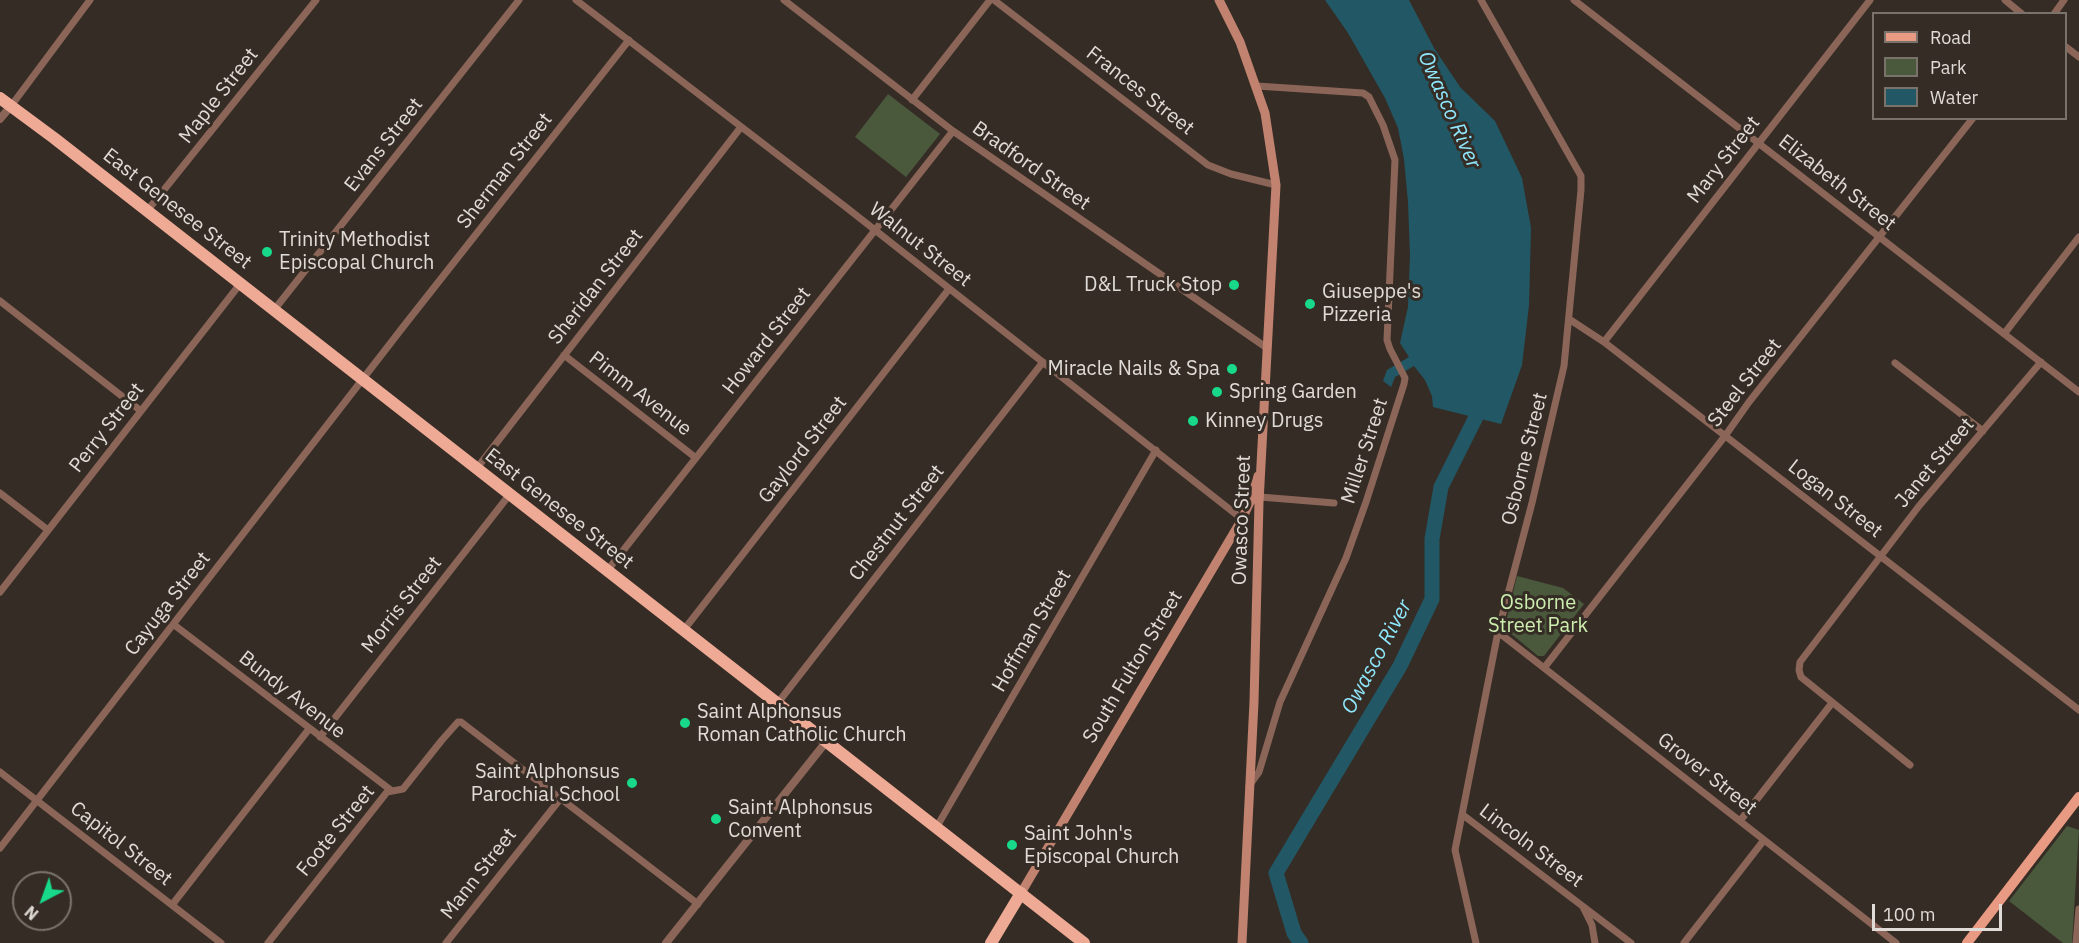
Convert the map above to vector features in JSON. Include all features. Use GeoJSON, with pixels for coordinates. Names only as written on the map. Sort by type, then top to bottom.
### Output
{"type":"FeatureCollection","features":[{"type":"Feature","properties":{"kind":"highway","name":"East Genesee Street"},"geometry":{"type":"LineString","coordinates":[[4,101],[1084,943]]}},
{"type":"Feature","properties":{"kind":"highway"},"geometry":{"type":"LineString","coordinates":[[991,943],[1021,893]]}},
{"type":"Feature","properties":{"kind":"main road","name":"Owasco Street"},"geometry":{"type":"LineString","coordinates":[[1219,0],[1240,42],[1257,86],[1265,113],[1276,185],[1260,497],[1242,943]]}},
{"type":"Feature","properties":{"kind":"main road","name":"South Fulton Street"},"geometry":{"type":"LineString","coordinates":[[1021,893],[1242,519],[1251,500],[1262,453]]}},
{"type":"Feature","properties":{"kind":"main road"},"geometry":{"type":"LineString","coordinates":[[1242,519],[1259,521]]}},
{"type":"Feature","properties":{"kind":"main road"},"geometry":{"type":"LineString","coordinates":[[1967,943],[2079,797]]}},
{"type":"Feature","properties":{"kind":"street"},"geometry":{"type":"LineString","coordinates":[[0,119],[4,101],[90,0]]}},
{"type":"Feature","properties":{"kind":"street","name":"Maple Street"},"geometry":{"type":"LineString","coordinates":[[147,211],[316,0]]}},
{"type":"Feature","properties":{"kind":"street","name":"Evans Street"},"geometry":{"type":"LineString","coordinates":[[274,310],[519,0]]}},
{"type":"Feature","properties":{"kind":"street","name":"Walnut Street"},"geometry":{"type":"LineString","coordinates":[[576,0],[1242,519]]}},
{"type":"Feature","properties":{"kind":"street","name":"Bradford Street"},"geometry":{"type":"LineString","coordinates":[[784,0],[952,131],[1267,348]]}},
{"type":"Feature","properties":{"kind":"street"},"geometry":{"type":"LineString","coordinates":[[912,100],[992,0]]}},
{"type":"Feature","properties":{"kind":"street","name":"Frances Street"},"geometry":{"type":"LineString","coordinates":[[992,0],[1208,165],[1231,174],[1276,185]]}},
{"type":"Feature","properties":{"kind":"street","name":"Osborne Street"},"geometry":{"type":"LineString","coordinates":[[1476,943],[1456,854],[1498,632],[1564,366],[1581,176],[1481,0]]}},
{"type":"Feature","properties":{"kind":"street","name":"Elizabeth Street"},"geometry":{"type":"LineString","coordinates":[[1574,0],[2079,392]]}},
{"type":"Feature","properties":{"kind":"street"},"geometry":{"type":"LineString","coordinates":[[2005,0],[2020,12]]}},
{"type":"Feature","properties":{"kind":"street","name":"Mary Street"},"geometry":{"type":"LineString","coordinates":[[1604,342],[1865,2]]}},
{"type":"Feature","properties":{"kind":"street","name":"Sherman Street"},"geometry":{"type":"LineString","coordinates":[[363,380],[629,40]]}},
{"type":"Feature","properties":{"kind":"street"},"geometry":{"type":"LineString","coordinates":[[2067,48],[2079,57]]}},
{"type":"Feature","properties":{"kind":"street","name":"Miller Street"},"geometry":{"type":"LineString","coordinates":[[1249,786],[1259,772],[1280,702],[1346,558],[1405,378],[1393,357],[1388,340],[1395,166],[1389,138],[1369,97],[1363,93],[1257,86]]}},
{"type":"Feature","properties":{"kind":"street","name":"Steel Street"},"geometry":{"type":"LineString","coordinates":[[1545,668],[1749,402],[1971,120]]}},
{"type":"Feature","properties":{"kind":"street","name":"Sheridan Street"},"geometry":{"type":"LineString","coordinates":[[477,468],[741,127]]}},
{"type":"Feature","properties":{"kind":"street","name":"Howard Street"},"geometry":{"type":"LineString","coordinates":[[607,571],[952,131]]}},
{"type":"Feature","properties":{"kind":"street"},"geometry":{"type":"LineString","coordinates":[[2004,334],[2079,237]]}},
{"type":"Feature","properties":{"kind":"street","name":"Perry Street"},"geometry":{"type":"LineString","coordinates":[[0,592],[240,284]]}},
{"type":"Feature","properties":{"kind":"street","name":"Gaylord Street"},"geometry":{"type":"LineString","coordinates":[[683,631],[949,289]]}},
{"type":"Feature","properties":{"kind":"street"},"geometry":{"type":"LineString","coordinates":[[0,301],[141,411]]}},
{"type":"Feature","properties":{"kind":"street","name":"Logan Street"},"geometry":{"type":"LineString","coordinates":[[1569,319],[1604,342],[2079,710]]}},
{"type":"Feature","properties":{"kind":"street","name":"Pimm Avenue"},"geometry":{"type":"LineString","coordinates":[[564,355],[696,458]]}},
{"type":"Feature","properties":{"kind":"street","name":"Chestnut Street"},"geometry":{"type":"LineString","coordinates":[[777,704],[1042,362]]}},
{"type":"Feature","properties":{"kind":"street","name":"Janet Street"},"geometry":{"type":"LineString","coordinates":[[1832,703],[1799,673],[1800,662],[1881,555],[2041,362]]}},
{"type":"Feature","properties":{"kind":"street"},"geometry":{"type":"LineString","coordinates":[[1895,363],[1983,431]]}},
{"type":"Feature","properties":{"kind":"street","name":"Cayuga Street"},"geometry":{"type":"LineString","coordinates":[[0,848],[363,380]]}},
{"type":"Feature","properties":{"kind":"street","name":"Hoffman Street"},"geometry":{"type":"LineString","coordinates":[[936,828],[1156,450]]}},
{"type":"Feature","properties":{"kind":"street"},"geometry":{"type":"LineString","coordinates":[[0,493],[48,530]]}},
{"type":"Feature","properties":{"kind":"street","name":"Morris Street"},"geometry":{"type":"LineString","coordinates":[[320,737],[510,494]]}},
{"type":"Feature","properties":{"kind":"street"},"geometry":{"type":"LineString","coordinates":[[1260,497],[1334,503]]}},
{"type":"Feature","properties":{"kind":"street","name":"Bundy Avenue"},"geometry":{"type":"LineString","coordinates":[[173,624],[392,791]]}},
{"type":"Feature","properties":{"kind":"street","name":"Grover Street"},"geometry":{"type":"LineString","coordinates":[[1498,632],[1896,943]]}},
{"type":"Feature","properties":{"kind":"street"},"geometry":{"type":"LineString","coordinates":[[1740,821],[1832,703],[1874,734],[1910,765]]}},
{"type":"Feature","properties":{"kind":"street","name":"Foote Street"},"geometry":{"type":"LineString","coordinates":[[268,943],[380,800],[387,792],[403,789],[458,722],[465,723],[561,798]]}},
{"type":"Feature","properties":{"kind":"street"},"geometry":{"type":"LineString","coordinates":[[172,905],[309,729]]}},
{"type":"Feature","properties":{"kind":"street"},"geometry":{"type":"LineString","coordinates":[[666,943],[826,742]]}},
{"type":"Feature","properties":{"kind":"street","name":"Capitol Street"},"geometry":{"type":"LineString","coordinates":[[0,772],[221,943]]}},
{"type":"Feature","properties":{"kind":"street"},"geometry":{"type":"LineString","coordinates":[[561,798],[698,904]]}},
{"type":"Feature","properties":{"kind":"street","name":"Mann Street"},"geometry":{"type":"LineString","coordinates":[[446,943],[561,798]]}},
{"type":"Feature","properties":{"kind":"street","name":"Lincoln Street"},"geometry":{"type":"LineString","coordinates":[[1463,815],[1631,943]]}},
{"type":"Feature","properties":{"kind":"street"},"geometry":{"type":"LineString","coordinates":[[1684,943],[1764,840]]}},
{"type":"Feature","properties":{"kind":"street","name":"Lincoln Street"},"geometry":{"type":"LineString","coordinates":[[1580,903],[1588,914],[1595,943]]}},
{"type":"Feature","properties":{"kind":"street"},"geometry":{"type":"LineString","coordinates":[[2076,943],[2079,909]]}},
{"type":"Feature","properties":{"kind":"green space"},"geometry":{"type":"Polygon","coordinates":[[[888,94],[940,134],[906,177],[855,137],[888,94]]]}},
{"type":"Feature","properties":{"kind":"green space","name":"Osborne Street Park"},"geometry":{"type":"Polygon","coordinates":[[[1517,576],[1563,588],[1584,604],[1544,656],[1538,656],[1505,626],[1517,576]]]}},
{"type":"Feature","properties":{"kind":"green space"},"geometry":{"type":"Polygon","coordinates":[[[2067,826],[2079,830],[2072,943],[2063,943],[2009,901],[2067,826]]]}},
{"type":"Feature","properties":{"kind":"water"},"geometry":{"type":"Polygon","coordinates":[[[1325,0],[1409,0],[1434,48],[1460,87],[1495,121],[1522,178],[1531,228],[1529,305],[1522,365],[1501,424],[1433,407],[1432,396],[1425,380],[1414,366],[1395,377],[1391,387],[1383,381],[1387,370],[1409,357],[1400,343],[1408,307],[1410,255],[1404,159],[1398,128],[1385,98],[1348,33],[1325,0]]]}},
{"type":"Feature","properties":{"kind":"waterway","name":"Owasco River"},"geometry":{"type":"LineString","coordinates":[[1301,943],[1294,933],[1276,873],[1400,666],[1432,599],[1432,539],[1441,487],[1476,417],[1478,398]]}},
{"type":"Feature","properties":{"kind":"place","name":"Trinity Methodist Episcopal Church"},"geometry":{"type":"Point","coordinates":[267,252]}},
{"type":"Feature","properties":{"kind":"place","name":"D&L Truck Stop"},"geometry":{"type":"Point","coordinates":[1234,285]}},
{"type":"Feature","properties":{"kind":"place","name":"Giuseppe's Pizzeria"},"geometry":{"type":"Point","coordinates":[1310,304]}},
{"type":"Feature","properties":{"kind":"place","name":"Miracle Nails & Spa"},"geometry":{"type":"Point","coordinates":[1232,369]}},
{"type":"Feature","properties":{"kind":"place","name":"Spring Garden"},"geometry":{"type":"Point","coordinates":[1217,392]}},
{"type":"Feature","properties":{"kind":"place","name":"Kinney Drugs"},"geometry":{"type":"Point","coordinates":[1193,421]}},
{"type":"Feature","properties":{"kind":"place","name":"Saint Alphonsus Roman Catholic Church"},"geometry":{"type":"Point","coordinates":[685,723]}},
{"type":"Feature","properties":{"kind":"place","name":"Saint Alphonsus Parochial School"},"geometry":{"type":"Point","coordinates":[632,783]}},
{"type":"Feature","properties":{"kind":"place","name":"Saint Alphonsus Convent"},"geometry":{"type":"Point","coordinates":[716,819]}},
{"type":"Feature","properties":{"kind":"place","name":"Saint John's Episcopal Church"},"geometry":{"type":"Point","coordinates":[1012,845]}}]}
